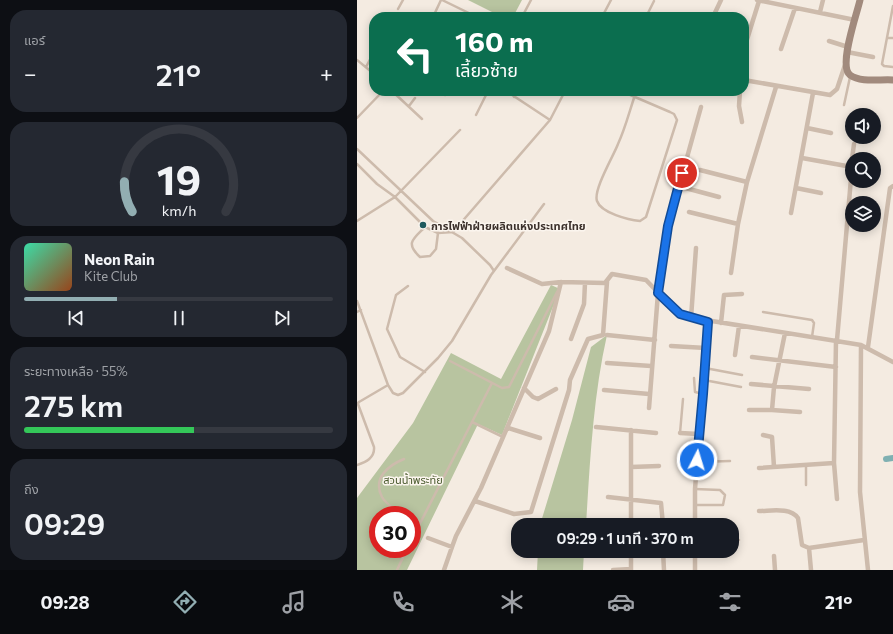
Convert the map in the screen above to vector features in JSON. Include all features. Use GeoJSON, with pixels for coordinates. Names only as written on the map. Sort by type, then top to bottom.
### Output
{"type":"FeatureCollection","features":[{"type":"Feature","properties":{"kind":"main road"},"geometry":{"type":"LineString","coordinates":[[860,0],[847,49],[845,66],[851,75],[864,79],[893,80]]}},
{"type":"Feature","properties":{"kind":"street"},"geometry":{"type":"LineString","coordinates":[[715,12],[721,0]]}},
{"type":"Feature","properties":{"kind":"street"},"geometry":{"type":"LineString","coordinates":[[749,32],[758,0],[785,3],[795,8],[855,20]]}},
{"type":"Feature","properties":{"kind":"street"},"geometry":{"type":"LineString","coordinates":[[820,12],[823,0]]}},
{"type":"Feature","properties":{"kind":"street"},"geometry":{"type":"LineString","coordinates":[[781,49],[795,8]]}},
{"type":"Feature","properties":{"kind":"street"},"geometry":{"type":"LineString","coordinates":[[829,41],[847,49],[873,57]]}},
{"type":"Feature","properties":{"kind":"street"},"geometry":{"type":"LineString","coordinates":[[749,81],[776,87],[830,95],[837,89],[845,66]]}},
{"type":"Feature","properties":{"kind":"street"},"geometry":{"type":"LineString","coordinates":[[731,273],[738,224],[747,182],[776,87]]}},
{"type":"Feature","properties":{"kind":"street"},"geometry":{"type":"LineString","coordinates":[[791,213],[813,93]]}},
{"type":"Feature","properties":{"kind":"street"},"geometry":{"type":"LineString","coordinates":[[739,96],[742,122]]}},
{"type":"Feature","properties":{"kind":"street"},"geometry":{"type":"LineString","coordinates":[[649,408],[651,366],[655,340],[658,293],[668,226],[701,107]]}},
{"type":"Feature","properties":{"kind":"street"},"geometry":{"type":"LineString","coordinates":[[807,128],[831,133]]}},
{"type":"Feature","properties":{"kind":"street"},"geometry":{"type":"LineString","coordinates":[[853,152],[854,144]]}},
{"type":"Feature","properties":{"kind":"street"},"geometry":{"type":"LineString","coordinates":[[801,158],[845,166]]}},
{"type":"Feature","properties":{"kind":"street"},"geometry":{"type":"LineString","coordinates":[[700,170],[747,182]]}},
{"type":"Feature","properties":{"kind":"street"},"geometry":{"type":"LineString","coordinates":[[678,186],[719,197]]}},
{"type":"Feature","properties":{"kind":"street"},"geometry":{"type":"LineString","coordinates":[[868,347],[890,188],[893,186]]}},
{"type":"Feature","properties":{"kind":"street"},"geometry":{"type":"LineString","coordinates":[[796,188],[821,193]]}},
{"type":"Feature","properties":{"kind":"street"},"geometry":{"type":"LineString","coordinates":[[837,499],[834,463],[837,340],[850,188]]}},
{"type":"Feature","properties":{"kind":"street"},"geometry":{"type":"LineString","coordinates":[[689,212],[738,224]]}},
{"type":"Feature","properties":{"kind":"street"},"geometry":{"type":"LineString","coordinates":[[691,318],[696,248]]}},
{"type":"Feature","properties":{"kind":"street"},"geometry":{"type":"LineString","coordinates":[[507,268],[542,284],[607,282]]}},
{"type":"Feature","properties":{"kind":"street"},"geometry":{"type":"LineString","coordinates":[[475,501],[514,514],[531,512],[569,390],[570,380],[588,339],[603,335],[607,282],[612,274],[640,278],[649,282],[680,314],[691,318],[708,322],[837,340],[861,345],[868,347],[893,362]]}},
{"type":"Feature","properties":{"kind":"street"},"geometry":{"type":"LineString","coordinates":[[571,339],[585,304],[585,283]]}},
{"type":"Feature","properties":{"kind":"street"},"geometry":{"type":"LineString","coordinates":[[444,570],[456,536],[475,501],[549,331],[561,284]]}},
{"type":"Feature","properties":{"kind":"street"},"geometry":{"type":"LineString","coordinates":[[721,323],[724,295],[742,294]]}},
{"type":"Feature","properties":{"kind":"street"},"geometry":{"type":"LineString","coordinates":[[695,518],[698,442],[708,322]]}},
{"type":"Feature","properties":{"kind":"street"},"geometry":{"type":"LineString","coordinates":[[735,356],[739,326]]}},
{"type":"Feature","properties":{"kind":"street"},"geometry":{"type":"LineString","coordinates":[[772,410],[774,387],[785,333]]}},
{"type":"Feature","properties":{"kind":"street"},"geometry":{"type":"LineString","coordinates":[[607,335],[655,340]]}},
{"type":"Feature","properties":{"kind":"street"},"geometry":{"type":"LineString","coordinates":[[861,345],[859,465],[864,540],[868,570]]}},
{"type":"Feature","properties":{"kind":"street"},"geometry":{"type":"LineString","coordinates":[[671,346],[706,348]]}},
{"type":"Feature","properties":{"kind":"street"},"geometry":{"type":"LineString","coordinates":[[752,357],[836,367]]}},
{"type":"Feature","properties":{"kind":"street"},"geometry":{"type":"LineString","coordinates":[[607,363],[651,366]]}},
{"type":"Feature","properties":{"kind":"street"},"geometry":{"type":"LineString","coordinates":[[751,384],[809,389]]}},
{"type":"Feature","properties":{"kind":"street"},"geometry":{"type":"LineString","coordinates":[[524,388],[533,397],[538,399],[556,389]]}},
{"type":"Feature","properties":{"kind":"street"},"geometry":{"type":"LineString","coordinates":[[604,390],[649,394]]}},
{"type":"Feature","properties":{"kind":"street"},"geometry":{"type":"LineString","coordinates":[[749,410],[800,412]]}},
{"type":"Feature","properties":{"kind":"street"},"geometry":{"type":"LineString","coordinates":[[596,427],[656,433]]}},
{"type":"Feature","properties":{"kind":"street"},"geometry":{"type":"LineString","coordinates":[[508,428],[540,438]]}},
{"type":"Feature","properties":{"kind":"street"},"geometry":{"type":"LineString","coordinates":[[631,430],[631,518]]}},
{"type":"Feature","properties":{"kind":"street"},"geometry":{"type":"LineString","coordinates":[[680,433],[699,434]]}},
{"type":"Feature","properties":{"kind":"street"},"geometry":{"type":"LineString","coordinates":[[763,435],[772,437],[774,467]]}},
{"type":"Feature","properties":{"kind":"street"},"geometry":{"type":"LineString","coordinates":[[759,468],[834,463]]}},
{"type":"Feature","properties":{"kind":"street"},"geometry":{"type":"LineString","coordinates":[[631,467],[659,466]]}},
{"type":"Feature","properties":{"kind":"street"},"geometry":{"type":"LineString","coordinates":[[607,497],[631,501],[661,503],[662,518]]}},
{"type":"Feature","properties":{"kind":"street"},"geometry":{"type":"LineString","coordinates":[[759,511],[787,511],[796,515],[799,518],[802,545],[809,548],[864,540]]}},
{"type":"Feature","properties":{"kind":"street"},"geometry":{"type":"LineString","coordinates":[[428,538],[452,547]]}},
{"type":"Feature","properties":{"kind":"street"},"geometry":{"type":"LineString","coordinates":[[809,548],[811,570]]}},
{"type":"Feature","properties":{"kind":"street"},"geometry":{"type":"LineString","coordinates":[[774,556],[775,570]]}},
{"type":"Feature","properties":{"kind":"street"},"geometry":{"type":"LineString","coordinates":[[613,570],[631,570],[631,558]]}},
{"type":"Feature","properties":{"kind":"street"},"geometry":{"type":"LineString","coordinates":[[663,558],[664,570]]}},
{"type":"Feature","properties":{"kind":"street"},"geometry":{"type":"LineString","coordinates":[[695,558],[695,570]]}},
{"type":"Feature","properties":{"kind":"lane"},"geometry":{"type":"LineString","coordinates":[[399,9],[403,0]]}},
{"type":"Feature","properties":{"kind":"lane"},"geometry":{"type":"LineString","coordinates":[[436,12],[442,0],[467,12]]}},
{"type":"Feature","properties":{"kind":"lane"},"geometry":{"type":"LineString","coordinates":[[525,12],[531,0]]}},
{"type":"Feature","properties":{"kind":"lane"},"geometry":{"type":"LineString","coordinates":[[605,12],[611,0]]}},
{"type":"Feature","properties":{"kind":"lane"},"geometry":{"type":"LineString","coordinates":[[648,12],[654,1]]}},
{"type":"Feature","properties":{"kind":"lane"},"geometry":{"type":"LineString","coordinates":[[893,6],[891,25],[882,64],[884,66],[893,67]]}},
{"type":"Feature","properties":{"kind":"lane"},"geometry":{"type":"LineString","coordinates":[[887,38],[893,38]]}},
{"type":"Feature","properties":{"kind":"lane"},"geometry":{"type":"LineString","coordinates":[[357,60],[369,70]]}},
{"type":"Feature","properties":{"kind":"lane"},"geometry":{"type":"LineString","coordinates":[[366,67],[369,61]]}},
{"type":"Feature","properties":{"kind":"lane"},"geometry":{"type":"LineString","coordinates":[[844,105],[851,75]]}},
{"type":"Feature","properties":{"kind":"lane"},"geometry":{"type":"LineString","coordinates":[[357,118],[378,96]]}},
{"type":"Feature","properties":{"kind":"lane"},"geometry":{"type":"LineString","coordinates":[[398,96],[422,118]]}},
{"type":"Feature","properties":{"kind":"lane"},"geometry":{"type":"LineString","coordinates":[[476,115],[484,103],[486,96]]}},
{"type":"Feature","properties":{"kind":"lane"},"geometry":{"type":"LineString","coordinates":[[357,164],[377,184],[395,197],[425,227],[438,233],[453,232],[550,120],[562,96]]}},
{"type":"Feature","properties":{"kind":"lane"},"geometry":{"type":"LineString","coordinates":[[630,96],[674,114],[677,120],[645,216],[640,221],[627,220],[610,212],[599,204],[596,198],[605,171],[618,146],[634,98]]}},
{"type":"Feature","properties":{"kind":"lane"},"geometry":{"type":"LineString","coordinates":[[514,97],[550,120]]}},
{"type":"Feature","properties":{"kind":"lane"},"geometry":{"type":"LineString","coordinates":[[409,106],[415,98]]}},
{"type":"Feature","properties":{"kind":"lane"},"geometry":{"type":"LineString","coordinates":[[357,221],[395,197],[460,130]]}},
{"type":"Feature","properties":{"kind":"lane"},"geometry":{"type":"LineString","coordinates":[[357,149],[433,221],[453,232],[490,265],[494,271]]}},
{"type":"Feature","properties":{"kind":"lane"},"geometry":{"type":"LineString","coordinates":[[357,301],[388,385],[393,393],[398,395],[403,394],[425,372],[452,341],[494,271],[544,204]]}},
{"type":"Feature","properties":{"kind":"lane"},"geometry":{"type":"LineString","coordinates":[[425,227],[412,240],[412,250],[420,256],[430,256],[436,249],[438,233]]}},
{"type":"Feature","properties":{"kind":"lane"},"geometry":{"type":"LineString","coordinates":[[450,361],[502,388],[509,387],[561,284]]}},
{"type":"Feature","properties":{"kind":"lane"},"geometry":{"type":"LineString","coordinates":[[409,286],[396,295],[387,329],[400,357],[425,372]]}},
{"type":"Feature","properties":{"kind":"lane"},"geometry":{"type":"LineString","coordinates":[[357,312],[361,310]]}},
{"type":"Feature","properties":{"kind":"lane"},"geometry":{"type":"LineString","coordinates":[[763,312],[812,320],[814,323],[812,337]]}},
{"type":"Feature","properties":{"kind":"lane"},"geometry":{"type":"LineString","coordinates":[[705,368],[742,375]]}},
{"type":"Feature","properties":{"kind":"lane"},"geometry":{"type":"LineString","coordinates":[[694,378],[695,392],[703,394]]}},
{"type":"Feature","properties":{"kind":"lane"},"geometry":{"type":"LineString","coordinates":[[704,380],[741,387]]}},
{"type":"Feature","properties":{"kind":"lane"},"geometry":{"type":"LineString","coordinates":[[421,520],[491,383]]}},
{"type":"Feature","properties":{"kind":"lane"},"geometry":{"type":"LineString","coordinates":[[357,466],[368,461],[375,453],[375,447],[357,404],[388,385]]}},
{"type":"Feature","properties":{"kind":"lane"},"geometry":{"type":"LineString","coordinates":[[680,433],[683,399]]}},
{"type":"Feature","properties":{"kind":"lane"},"geometry":{"type":"LineString","coordinates":[[472,422],[503,437]]}},
{"type":"Feature","properties":{"kind":"lane"},"geometry":{"type":"LineString","coordinates":[[698,442],[690,442],[688,455],[691,458],[697,461],[729,461]]}},
{"type":"Feature","properties":{"kind":"lane"},"geometry":{"type":"LineString","coordinates":[[391,506],[382,496],[379,485],[383,471],[395,462],[404,459]]}},
{"type":"Feature","properties":{"kind":"lane"},"geometry":{"type":"LineString","coordinates":[[806,466],[806,485]]}},
{"type":"Feature","properties":{"kind":"lane"},"geometry":{"type":"LineString","coordinates":[[695,489],[720,490],[725,495],[723,505],[695,505]]}},
{"type":"Feature","properties":{"kind":"lane"},"geometry":{"type":"LineString","coordinates":[[397,570],[403,558]]}},
{"type":"Feature","properties":{"kind":"green space"},"geometry":{"type":"Polygon","coordinates":[[[468,0],[522,0],[516,12],[492,12],[468,0]]]}},
{"type":"Feature","properties":{"kind":"green space","name":"สวนน้ำพระทัย"},"geometry":{"type":"Polygon","coordinates":[[[551,285],[560,289],[502,435],[478,424],[421,541],[421,506],[369,506],[369,558],[413,558],[407,570],[357,570],[357,498],[413,423],[451,353],[501,379],[551,285]]]}},
{"type":"Feature","properties":{"kind":"green space"},"geometry":{"type":"Polygon","coordinates":[[[607,335],[595,406],[586,518],[542,518],[572,420],[591,347],[607,335]]]}},
{"type":"Feature","properties":{"kind":"green space"},"geometry":{"type":"Polygon","coordinates":[[[538,558],[584,558],[583,570],[537,570],[538,558]]]}},
{"type":"Feature","properties":{"kind":"waterway"},"geometry":{"type":"LineString","coordinates":[[886,459],[893,458]]}},
{"type":"Feature","properties":{"kind":"place","name":"การไฟฟ้าฝ่ายผลิตแห่งประเทศไทย"},"geometry":{"type":"Point","coordinates":[423,225]}},
{"type":"Feature","properties":{"kind":"route"},"geometry":{"type":"LineString","coordinates":[[682,173],[668,226],[658,293],[680,314],[708,322],[697,460]]}}]}
